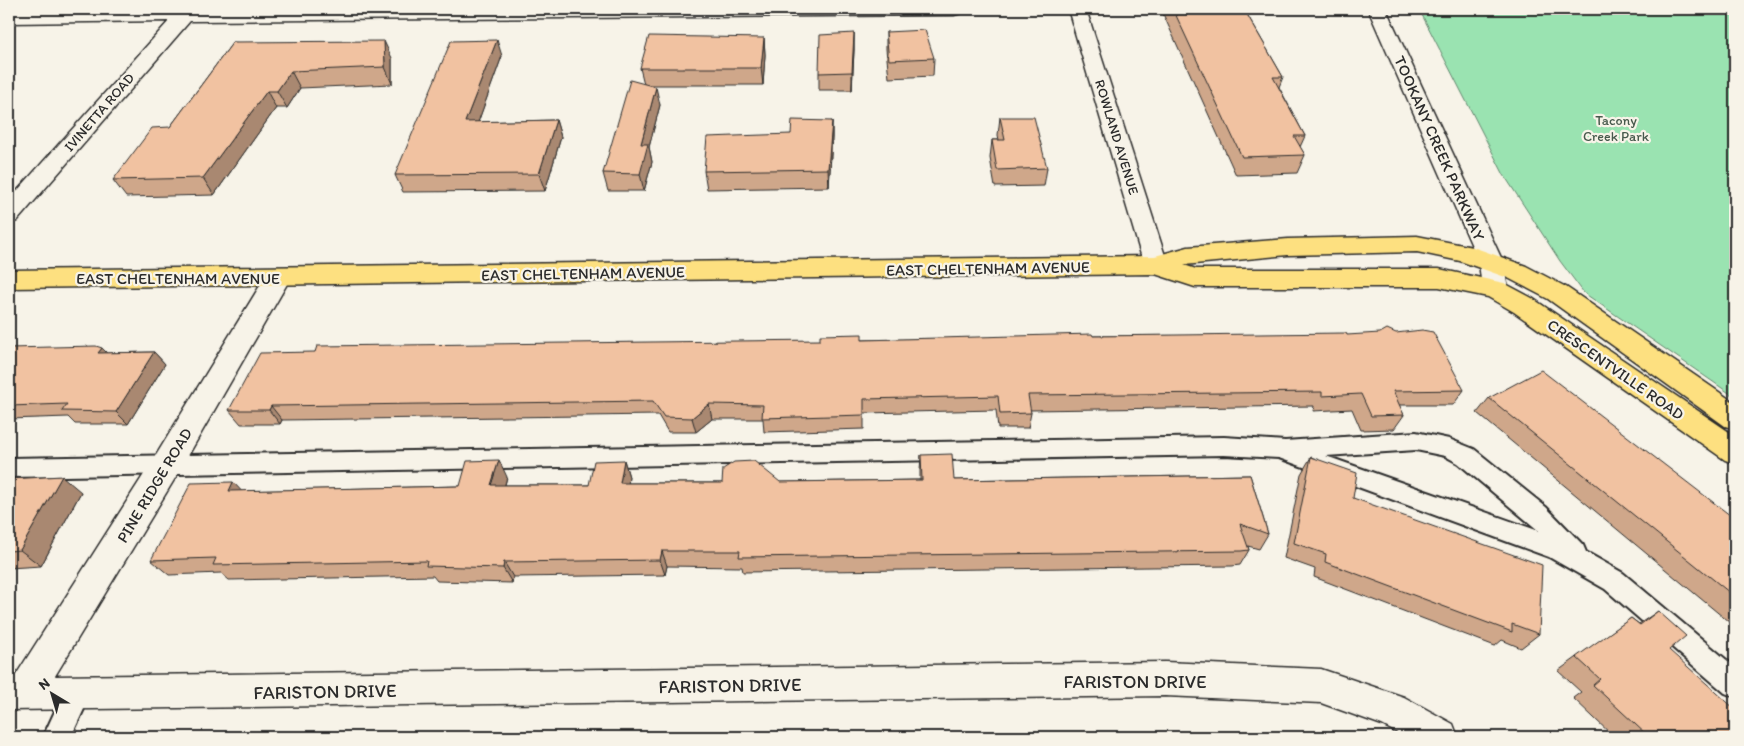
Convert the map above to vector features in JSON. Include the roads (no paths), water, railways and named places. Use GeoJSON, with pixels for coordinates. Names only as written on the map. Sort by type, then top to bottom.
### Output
{"type":"FeatureCollection","features":[{"type":"Feature","properties":{"kind":"highway","name":"EAST CHELTENHAM AVENUE"},"geometry":{"type":"LineString","coordinates":[[9,279],[1156,265],[1188,255],[1288,247],[1417,244],[1464,253],[1493,275]]}},
{"type":"Feature","properties":{"kind":"highway","name":"EAST CHELTENHAM AVENUE"},"geometry":{"type":"LineString","coordinates":[[1156,265],[1195,278],[1439,278],[1493,275]]}},
{"type":"Feature","properties":{"kind":"highway","name":"CRESCENTVILLE ROAD"},"geometry":{"type":"LineString","coordinates":[[1493,275],[1538,282],[1557,293],[1735,418]]}},
{"type":"Feature","properties":{"kind":"highway","name":"CRESCENTVILLE ROAD"},"geometry":{"type":"LineString","coordinates":[[1493,275],[1523,304],[1735,451]]}},
{"type":"Feature","properties":{"kind":"street"},"geometry":{"type":"LineString","coordinates":[[9,17],[187,12],[954,9]]}},
{"type":"Feature","properties":{"kind":"street","name":"ROWLAND AVENUE"},"geometry":{"type":"LineString","coordinates":[[1077,9],[1156,265]]}},
{"type":"Feature","properties":{"kind":"street","name":"TOOKANY CREEK PARKWAY"},"geometry":{"type":"LineString","coordinates":[[1377,9],[1493,275]]}},
{"type":"Feature","properties":{"kind":"street","name":"IVINETTA ROAD"},"geometry":{"type":"LineString","coordinates":[[9,214],[187,12]]}},
{"type":"Feature","properties":{"kind":"street","name":"PINE RIDGE ROAD"},"geometry":{"type":"LineString","coordinates":[[18,692],[166,466],[278,277]]}},
{"type":"Feature","properties":{"kind":"street","name":"FARISTON DRIVE"},"geometry":{"type":"LineString","coordinates":[[18,692],[77,694],[1165,679],[1321,686],[1391,710],[1440,737]]}},
{"type":"Feature","properties":{"kind":"lane"},"geometry":{"type":"LineString","coordinates":[[9,468],[1214,446],[1280,449],[1416,441],[1449,448],[1466,456],[1538,514],[1586,566]]}},
{"type":"Feature","properties":{"kind":"lane"},"geometry":{"type":"LineString","coordinates":[[1280,449],[1558,549],[1614,581],[1735,684]]}},
{"type":"Feature","properties":{"kind":"lane"},"geometry":{"type":"LineString","coordinates":[[57,737],[77,694]]}},
{"type":"Feature","properties":{"kind":"park label","name":"Tacony Creek Park"},"geometry":{"type":"Point","coordinates":[1616,128]}}]}
